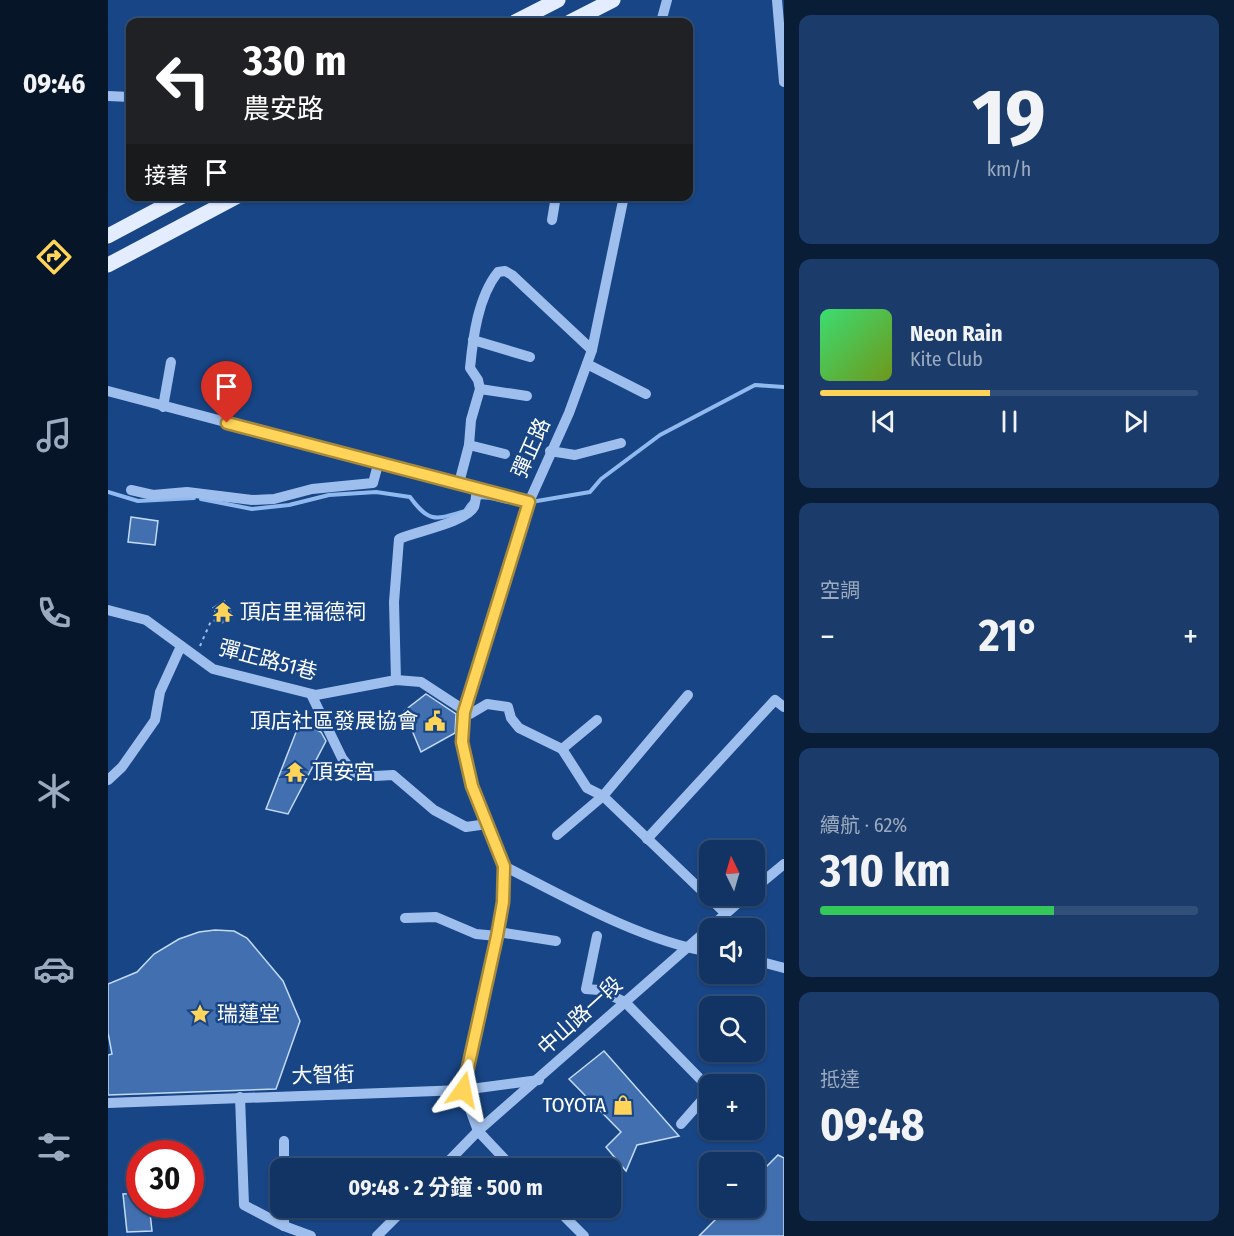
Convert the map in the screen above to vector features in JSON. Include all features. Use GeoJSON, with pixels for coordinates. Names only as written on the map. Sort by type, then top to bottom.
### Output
{"type":"FeatureCollection","features":[{"type":"Feature","properties":{"kind":"main road"},"geometry":{"type":"LineString","coordinates":[[523,18],[558,0]]}},
{"type":"Feature","properties":{"kind":"main road"},"geometry":{"type":"LineString","coordinates":[[578,18],[614,0]]}},
{"type":"Feature","properties":{"kind":"main road"},"geometry":{"type":"LineString","coordinates":[[108,236],[174,201]]}},
{"type":"Feature","properties":{"kind":"main road"},"geometry":{"type":"LineString","coordinates":[[108,265],[229,201]]}},
{"type":"Feature","properties":{"kind":"street"},"geometry":{"type":"LineString","coordinates":[[662,18],[667,0]]}},
{"type":"Feature","properties":{"kind":"street"},"geometry":{"type":"LineString","coordinates":[[777,0],[784,82]]}},
{"type":"Feature","properties":{"kind":"street"},"geometry":{"type":"LineString","coordinates":[[108,96],[126,98]]}},
{"type":"Feature","properties":{"kind":"street"},"geometry":{"type":"LineString","coordinates":[[552,220],[555,201]]}},
{"type":"Feature","properties":{"kind":"street","name":"彈正路"},"geometry":{"type":"LineString","coordinates":[[463,1090],[498,934],[503,902],[504,866],[472,786],[462,742],[464,712],[529,502],[592,350],[623,201]]}},
{"type":"Feature","properties":{"kind":"street"},"geometry":{"type":"LineString","coordinates":[[459,483],[469,445],[471,420],[480,389],[478,380],[470,368],[473,340],[490,283],[498,272],[505,271],[512,275],[592,350]]}},
{"type":"Feature","properties":{"kind":"street"},"geometry":{"type":"LineString","coordinates":[[473,340],[530,357]]}},
{"type":"Feature","properties":{"kind":"street"},"geometry":{"type":"LineString","coordinates":[[163,407],[171,362]]}},
{"type":"Feature","properties":{"kind":"street"},"geometry":{"type":"LineString","coordinates":[[587,364],[646,394]]}},
{"type":"Feature","properties":{"kind":"street"},"geometry":{"type":"LineString","coordinates":[[480,389],[527,396]]}},
{"type":"Feature","properties":{"kind":"street"},"geometry":{"type":"LineString","coordinates":[[108,391],[529,502]]}},
{"type":"Feature","properties":{"kind":"street"},"geometry":{"type":"LineString","coordinates":[[550,451],[575,455],[621,443]]}},
{"type":"Feature","properties":{"kind":"street"},"geometry":{"type":"LineString","coordinates":[[469,445],[505,454]]}},
{"type":"Feature","properties":{"kind":"street"},"geometry":{"type":"LineString","coordinates":[[131,490],[153,495],[187,492],[252,500],[274,499],[312,489],[373,483],[379,461]]}},
{"type":"Feature","properties":{"kind":"street"},"geometry":{"type":"LineString","coordinates":[[396,680],[394,602],[399,539],[442,525],[469,512],[473,508],[477,488]]}},
{"type":"Feature","properties":{"kind":"street","name":"彈正路51巷"},"geometry":{"type":"LineString","coordinates":[[108,610],[146,620],[213,669],[311,694],[396,680],[421,682],[464,712]]}},
{"type":"Feature","properties":{"kind":"street"},"geometry":{"type":"LineString","coordinates":[[108,780],[122,767],[155,720],[160,692],[182,646]]}},
{"type":"Feature","properties":{"kind":"street"},"geometry":{"type":"LineString","coordinates":[[311,694],[342,758],[357,777],[393,775],[434,810],[466,827],[487,824]]}},
{"type":"Feature","properties":{"kind":"street"},"geometry":{"type":"LineString","coordinates":[[557,835],[603,796],[688,695]]}},
{"type":"Feature","properties":{"kind":"street"},"geometry":{"type":"LineString","coordinates":[[647,839],[775,700],[784,707]]}},
{"type":"Feature","properties":{"kind":"street"},"geometry":{"type":"LineString","coordinates":[[464,712],[470,714],[487,704],[508,707],[511,718],[519,728],[562,749],[587,788],[603,796],[725,914]]}},
{"type":"Feature","properties":{"kind":"street"},"geometry":{"type":"LineString","coordinates":[[562,749],[597,720]]}},
{"type":"Feature","properties":{"kind":"street"},"geometry":{"type":"LineString","coordinates":[[765,880],[784,864]]}},
{"type":"Feature","properties":{"kind":"street"},"geometry":{"type":"LineString","coordinates":[[504,866],[565,899],[685,948],[699,950]]}},
{"type":"Feature","properties":{"kind":"street","name":"中山路一段"},"geometry":{"type":"LineString","coordinates":[[452,1158],[478,1131],[734,906]]}},
{"type":"Feature","properties":{"kind":"street"},"geometry":{"type":"LineString","coordinates":[[405,918],[436,917],[476,934],[498,934],[556,941]]}},
{"type":"Feature","properties":{"kind":"street"},"geometry":{"type":"LineString","coordinates":[[597,936],[586,989],[599,990],[625,1002],[699,1079]]}},
{"type":"Feature","properties":{"kind":"street"},"geometry":{"type":"LineString","coordinates":[[765,963],[784,968]]}},
{"type":"Feature","properties":{"kind":"street","name":"大智街"},"geometry":{"type":"LineString","coordinates":[[108,1103],[463,1090],[538,1080]]}},
{"type":"Feature","properties":{"kind":"street"},"geometry":{"type":"LineString","coordinates":[[463,1090],[478,1131],[504,1158]]}},
{"type":"Feature","properties":{"kind":"street"},"geometry":{"type":"LineString","coordinates":[[240,1097],[244,1205],[284,1226],[311,1236]]}},
{"type":"Feature","properties":{"kind":"street"},"geometry":{"type":"LineString","coordinates":[[681,1124],[699,1103]]}},
{"type":"Feature","properties":{"kind":"street"},"geometry":{"type":"LineString","coordinates":[[284,1141],[284,1158]]}},
{"type":"Feature","properties":{"kind":"street"},"geometry":{"type":"LineString","coordinates":[[284,1218],[284,1226]]}},
{"type":"Feature","properties":{"kind":"street"},"geometry":{"type":"LineString","coordinates":[[377,1236],[395,1218]]}},
{"type":"Feature","properties":{"kind":"street"},"geometry":{"type":"LineString","coordinates":[[566,1218],[584,1236]]}},
{"type":"Feature","properties":{"kind":"path"},"geometry":{"type":"LineString","coordinates":[[196,657],[211,621],[220,620]]}},
{"type":"Feature","properties":{"kind":"building"},"geometry":{"type":"Polygon","coordinates":[[[131,517],[158,521],[155,545],[128,542],[131,517]]]}},
{"type":"Feature","properties":{"kind":"building","name":"頂店里福德祠"},"geometry":{"type":"Polygon","coordinates":[[[224,601],[233,616],[222,623],[213,608],[224,601]]]}},
{"type":"Feature","properties":{"kind":"building","name":"頂店社區發展協會"},"geometry":{"type":"Polygon","coordinates":[[[426,694],[456,714],[455,733],[421,752],[404,711],[426,694]]]}},
{"type":"Feature","properties":{"kind":"building","name":"頂安宮"},"geometry":{"type":"Polygon","coordinates":[[[300,722],[321,732],[326,741],[288,814],[266,809],[300,722]]]}},
{"type":"Feature","properties":{"kind":"building"},"geometry":{"type":"Polygon","coordinates":[[[234,931],[247,938],[283,981],[300,1021],[276,1089],[108,1095],[108,1055],[112,1054],[108,1033],[108,984],[137,972],[154,954],[179,939],[199,932],[234,931]]]}},
{"type":"Feature","properties":{"kind":"building","name":"TOYOTA"},"geometry":{"type":"Polygon","coordinates":[[[604,1051],[679,1136],[637,1145],[626,1171],[621,1165],[621,1158],[615,1158],[606,1147],[621,1132],[569,1079],[604,1051]]]}},
{"type":"Feature","properties":{"kind":"building"},"geometry":{"type":"Polygon","coordinates":[[[778,1155],[784,1158],[784,1236],[699,1236],[717,1218],[765,1218],[765,1168],[778,1155]]]}},
{"type":"Feature","properties":{"kind":"building"},"geometry":{"type":"Polygon","coordinates":[[[123,1194],[126,1194],[126,1218],[151,1218],[152,1231],[127,1232],[123,1194]]]}},
{"type":"Feature","properties":{"kind":"waterway"},"geometry":{"type":"LineString","coordinates":[[531,502],[590,492],[601,479],[660,435],[755,385],[784,387]]}},
{"type":"Feature","properties":{"kind":"waterway"},"geometry":{"type":"LineString","coordinates":[[108,492],[138,501],[194,498]]}},
{"type":"Feature","properties":{"kind":"waterway"},"geometry":{"type":"LineString","coordinates":[[201,499],[252,509],[289,505],[329,495],[376,492],[410,497],[422,511],[433,517],[465,511],[469,504],[478,498],[508,502]]}},
{"type":"Feature","properties":{"kind":"place","name":"頂店里福德祠"},"geometry":{"type":"Point","coordinates":[223,612]}},
{"type":"Feature","properties":{"kind":"place","name":"頂店社區發展協會"},"geometry":{"type":"Point","coordinates":[435,721]}},
{"type":"Feature","properties":{"kind":"place","name":"頂安宮"},"geometry":{"type":"Point","coordinates":[295,772]}},
{"type":"Feature","properties":{"kind":"place","name":"瑞蓮堂"},"geometry":{"type":"Point","coordinates":[200,1014]}},
{"type":"Feature","properties":{"kind":"place","name":"TOYOTA"},"geometry":{"type":"Point","coordinates":[623,1105]}},
{"type":"Feature","properties":{"kind":"route"},"geometry":{"type":"LineString","coordinates":[[227,423],[529,502],[464,712],[462,742],[472,786],[504,866],[503,902],[497,936],[463,1090]]}}]}
